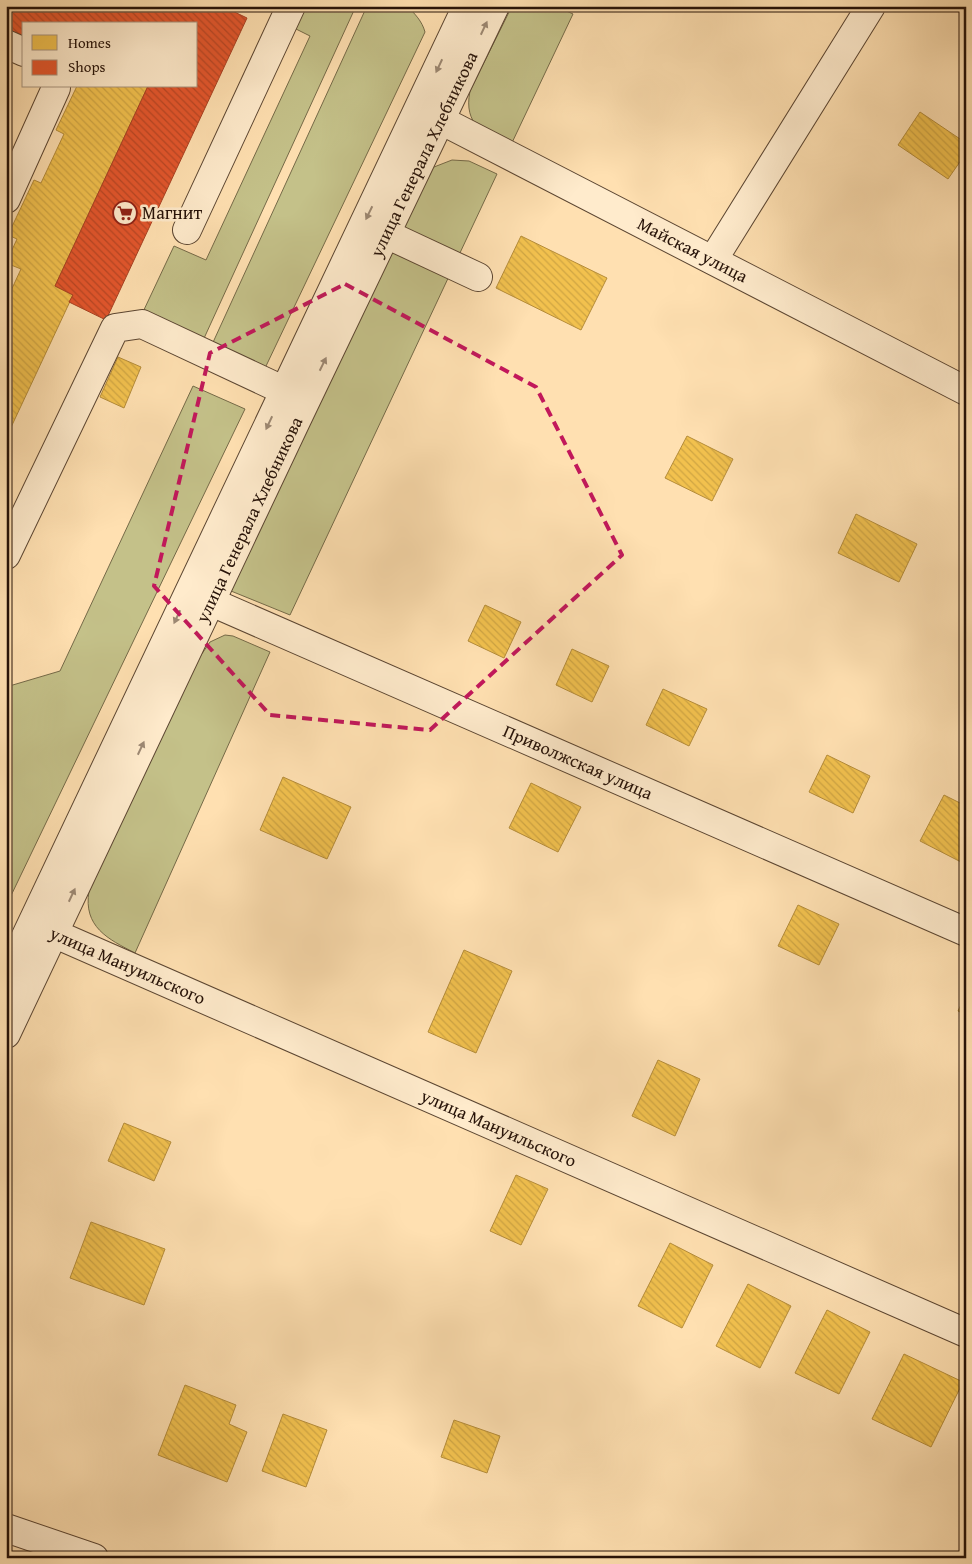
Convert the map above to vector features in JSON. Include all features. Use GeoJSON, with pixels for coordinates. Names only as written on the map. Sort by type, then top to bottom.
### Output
{"type":"FeatureCollection","features":[{"type":"Feature","properties":{"kind":"street"},"geometry":{"type":"LineString","coordinates":[[187,230],[291,6]]}},
{"type":"Feature","properties":{"kind":"street","name":"улица Генерала Хлебникова"},"geometry":{"type":"LineString","coordinates":[[295,396],[386,234],[467,6]]}},
{"type":"Feature","properties":{"kind":"street","name":"улица Генерала Хлебникова"},"geometry":{"type":"LineString","coordinates":[[6,1034],[15,968],[43,929],[430,114],[495,6]]}},
{"type":"Feature","properties":{"kind":"street"},"geometry":{"type":"LineString","coordinates":[[713,260],[871,6]]}},
{"type":"Feature","properties":{"kind":"street"},"geometry":{"type":"LineString","coordinates":[[6,44],[22,51]]}},
{"type":"Feature","properties":{"kind":"street"},"geometry":{"type":"LineString","coordinates":[[6,199],[56,88]]}},
{"type":"Feature","properties":{"kind":"street","name":"Майская улица"},"geometry":{"type":"LineString","coordinates":[[430,114],[966,391]]}},
{"type":"Feature","properties":{"kind":"street"},"geometry":{"type":"LineString","coordinates":[[386,234],[478,277]]}},
{"type":"Feature","properties":{"kind":"street"},"geometry":{"type":"LineString","coordinates":[[6,555],[115,328],[142,324],[295,396]]}},
{"type":"Feature","properties":{"kind":"street","name":"Приволжская улица"},"geometry":{"type":"LineString","coordinates":[[200,597],[966,932]]}},
{"type":"Feature","properties":{"kind":"street","name":"улица Мануильского"},"geometry":{"type":"LineString","coordinates":[[43,929],[966,1333]]}},
{"type":"Feature","properties":{"kind":"street"},"geometry":{"type":"LineString","coordinates":[[6,1528],[94,1558]]}},
{"type":"Feature","properties":{"kind":"highlighted area"},"geometry":{"type":"Polygon","coordinates":[[[345,284],[536,387],[622,555],[430,730],[270,715],[154,586],[210,353],[345,284]]]}},
{"type":"Feature","properties":{"kind":"shaded area"},"geometry":{"type":"Polygon","coordinates":[[[301,6],[356,6],[195,358],[134,331],[174,246],[206,260],[310,36],[292,27],[301,6]]]}},
{"type":"Feature","properties":{"kind":"shaded area"},"geometry":{"type":"Polygon","coordinates":[[[367,6],[407,6],[420,21],[425,32],[257,385],[204,362],[367,6]]]}},
{"type":"Feature","properties":{"kind":"shaded area"},"geometry":{"type":"Polygon","coordinates":[[[512,6],[556,6],[573,14],[509,149],[478,127],[470,113],[469,103],[470,91],[512,6]]]}},
{"type":"Feature","properties":{"kind":"shaded area"},"geometry":{"type":"Polygon","coordinates":[[[452,160],[469,161],[497,174],[290,615],[231,591],[428,173],[434,167],[452,160]]]}},
{"type":"Feature","properties":{"kind":"shaded area"},"geometry":{"type":"Polygon","coordinates":[[[193,386],[245,409],[6,906],[6,687],[60,671],[193,386]]]}},
{"type":"Feature","properties":{"kind":"shaded area"},"geometry":{"type":"Polygon","coordinates":[[[225,635],[233,636],[270,652],[135,953],[107,937],[94,923],[88,903],[89,891],[199,658],[210,642],[225,635]]]}},
{"type":"Feature","properties":{"kind":"building: Homes"},"geometry":{"type":"Polygon","coordinates":[[[76,88],[147,88],[55,286],[73,295],[6,438],[6,294],[9,295],[21,269],[6,263],[17,239],[8,235],[34,180],[41,183],[64,134],[56,130],[76,88]]]}},
{"type":"Feature","properties":{"kind":"building: Homes"},"geometry":{"type":"Polygon","coordinates":[[[920,112],[966,143],[966,153],[948,179],[898,145],[920,112]]]}},
{"type":"Feature","properties":{"kind":"building: Homes"},"geometry":{"type":"Polygon","coordinates":[[[521,236],[607,278],[581,330],[496,288],[521,236]]]}},
{"type":"Feature","properties":{"kind":"building: Homes"},"geometry":{"type":"Polygon","coordinates":[[[118,357],[141,367],[124,408],[100,397],[118,357]]]}},
{"type":"Feature","properties":{"kind":"building: Homes"},"geometry":{"type":"Polygon","coordinates":[[[687,436],[733,459],[712,501],[665,478],[687,436]]]}},
{"type":"Feature","properties":{"kind":"building: Homes"},"geometry":{"type":"Polygon","coordinates":[[[856,514],[917,544],[899,582],[838,553],[856,514]]]}},
{"type":"Feature","properties":{"kind":"building: Homes"},"geometry":{"type":"Polygon","coordinates":[[[485,605],[521,622],[504,658],[468,641],[485,605]]]}},
{"type":"Feature","properties":{"kind":"building: Homes"},"geometry":{"type":"Polygon","coordinates":[[[572,649],[609,666],[592,702],[556,685],[572,649]]]}},
{"type":"Feature","properties":{"kind":"building: Homes"},"geometry":{"type":"Polygon","coordinates":[[[663,689],[707,709],[689,746],[646,725],[663,689]]]}},
{"type":"Feature","properties":{"kind":"building: Homes"},"geometry":{"type":"Polygon","coordinates":[[[827,755],[870,776],[853,813],[809,792],[827,755]]]}},
{"type":"Feature","properties":{"kind":"building: Homes"},"geometry":{"type":"Polygon","coordinates":[[[283,777],[351,807],[327,859],[260,830],[283,777]]]}},
{"type":"Feature","properties":{"kind":"building: Homes"},"geometry":{"type":"Polygon","coordinates":[[[531,783],[581,807],[558,852],[509,828],[531,783]]]}},
{"type":"Feature","properties":{"kind":"building: Homes"},"geometry":{"type":"Polygon","coordinates":[[[944,795],[966,806],[966,853],[961,862],[920,841],[944,795]]]}},
{"type":"Feature","properties":{"kind":"building: Homes"},"geometry":{"type":"Polygon","coordinates":[[[798,905],[839,924],[819,965],[778,946],[798,905]]]}},
{"type":"Feature","properties":{"kind":"building: Homes"},"geometry":{"type":"Polygon","coordinates":[[[464,950],[512,971],[476,1053],[428,1032],[464,950]]]}},
{"type":"Feature","properties":{"kind":"building: Homes"},"geometry":{"type":"Polygon","coordinates":[[[966,994],[966,1015],[958,1011],[966,994]]]}},
{"type":"Feature","properties":{"kind":"building: Homes"},"geometry":{"type":"Polygon","coordinates":[[[658,1060],[700,1079],[675,1136],[632,1116],[658,1060]]]}},
{"type":"Feature","properties":{"kind":"building: Homes"},"geometry":{"type":"Polygon","coordinates":[[[124,1123],[171,1142],[154,1181],[108,1161],[124,1123]]]}},
{"type":"Feature","properties":{"kind":"building: Homes"},"geometry":{"type":"Polygon","coordinates":[[[516,1175],[548,1189],[521,1245],[490,1231],[516,1175]]]}},
{"type":"Feature","properties":{"kind":"building: Homes"},"geometry":{"type":"Polygon","coordinates":[[[91,1222],[165,1249],[144,1305],[70,1278],[91,1222]]]}},
{"type":"Feature","properties":{"kind":"building: Homes"},"geometry":{"type":"Polygon","coordinates":[[[670,1243],[713,1265],[682,1328],[638,1306],[670,1243]]]}},
{"type":"Feature","properties":{"kind":"building: Homes"},"geometry":{"type":"Polygon","coordinates":[[[748,1284],[791,1306],[760,1368],[716,1346],[748,1284]]]}},
{"type":"Feature","properties":{"kind":"building: Homes"},"geometry":{"type":"Polygon","coordinates":[[[827,1310],[870,1332],[839,1394],[795,1373],[827,1310]]]}},
{"type":"Feature","properties":{"kind":"building: Homes"},"geometry":{"type":"Polygon","coordinates":[[[904,1354],[963,1382],[931,1447],[872,1419],[904,1354]]]}},
{"type":"Feature","properties":{"kind":"building: Homes"},"geometry":{"type":"Polygon","coordinates":[[[185,1385],[236,1405],[229,1424],[247,1432],[227,1482],[158,1455],[185,1385]]]}},
{"type":"Feature","properties":{"kind":"building: Homes"},"geometry":{"type":"Polygon","coordinates":[[[283,1414],[327,1430],[306,1487],[262,1471],[283,1414]]]}},
{"type":"Feature","properties":{"kind":"building: Homes"},"geometry":{"type":"Polygon","coordinates":[[[454,1420],[500,1436],[487,1473],[441,1457],[454,1420]]]}},
{"type":"Feature","properties":{"kind":"building: Shops"},"geometry":{"type":"Polygon","coordinates":[[[6,6],[222,6],[247,18],[106,320],[69,302],[73,295],[55,286],[147,88],[198,88],[198,22],[22,22],[22,44],[6,37],[6,6]]]}},
{"type":"Feature","properties":{"kind":"place","name":"Магнит"},"geometry":{"type":"Point","coordinates":[125,213]}}]}
